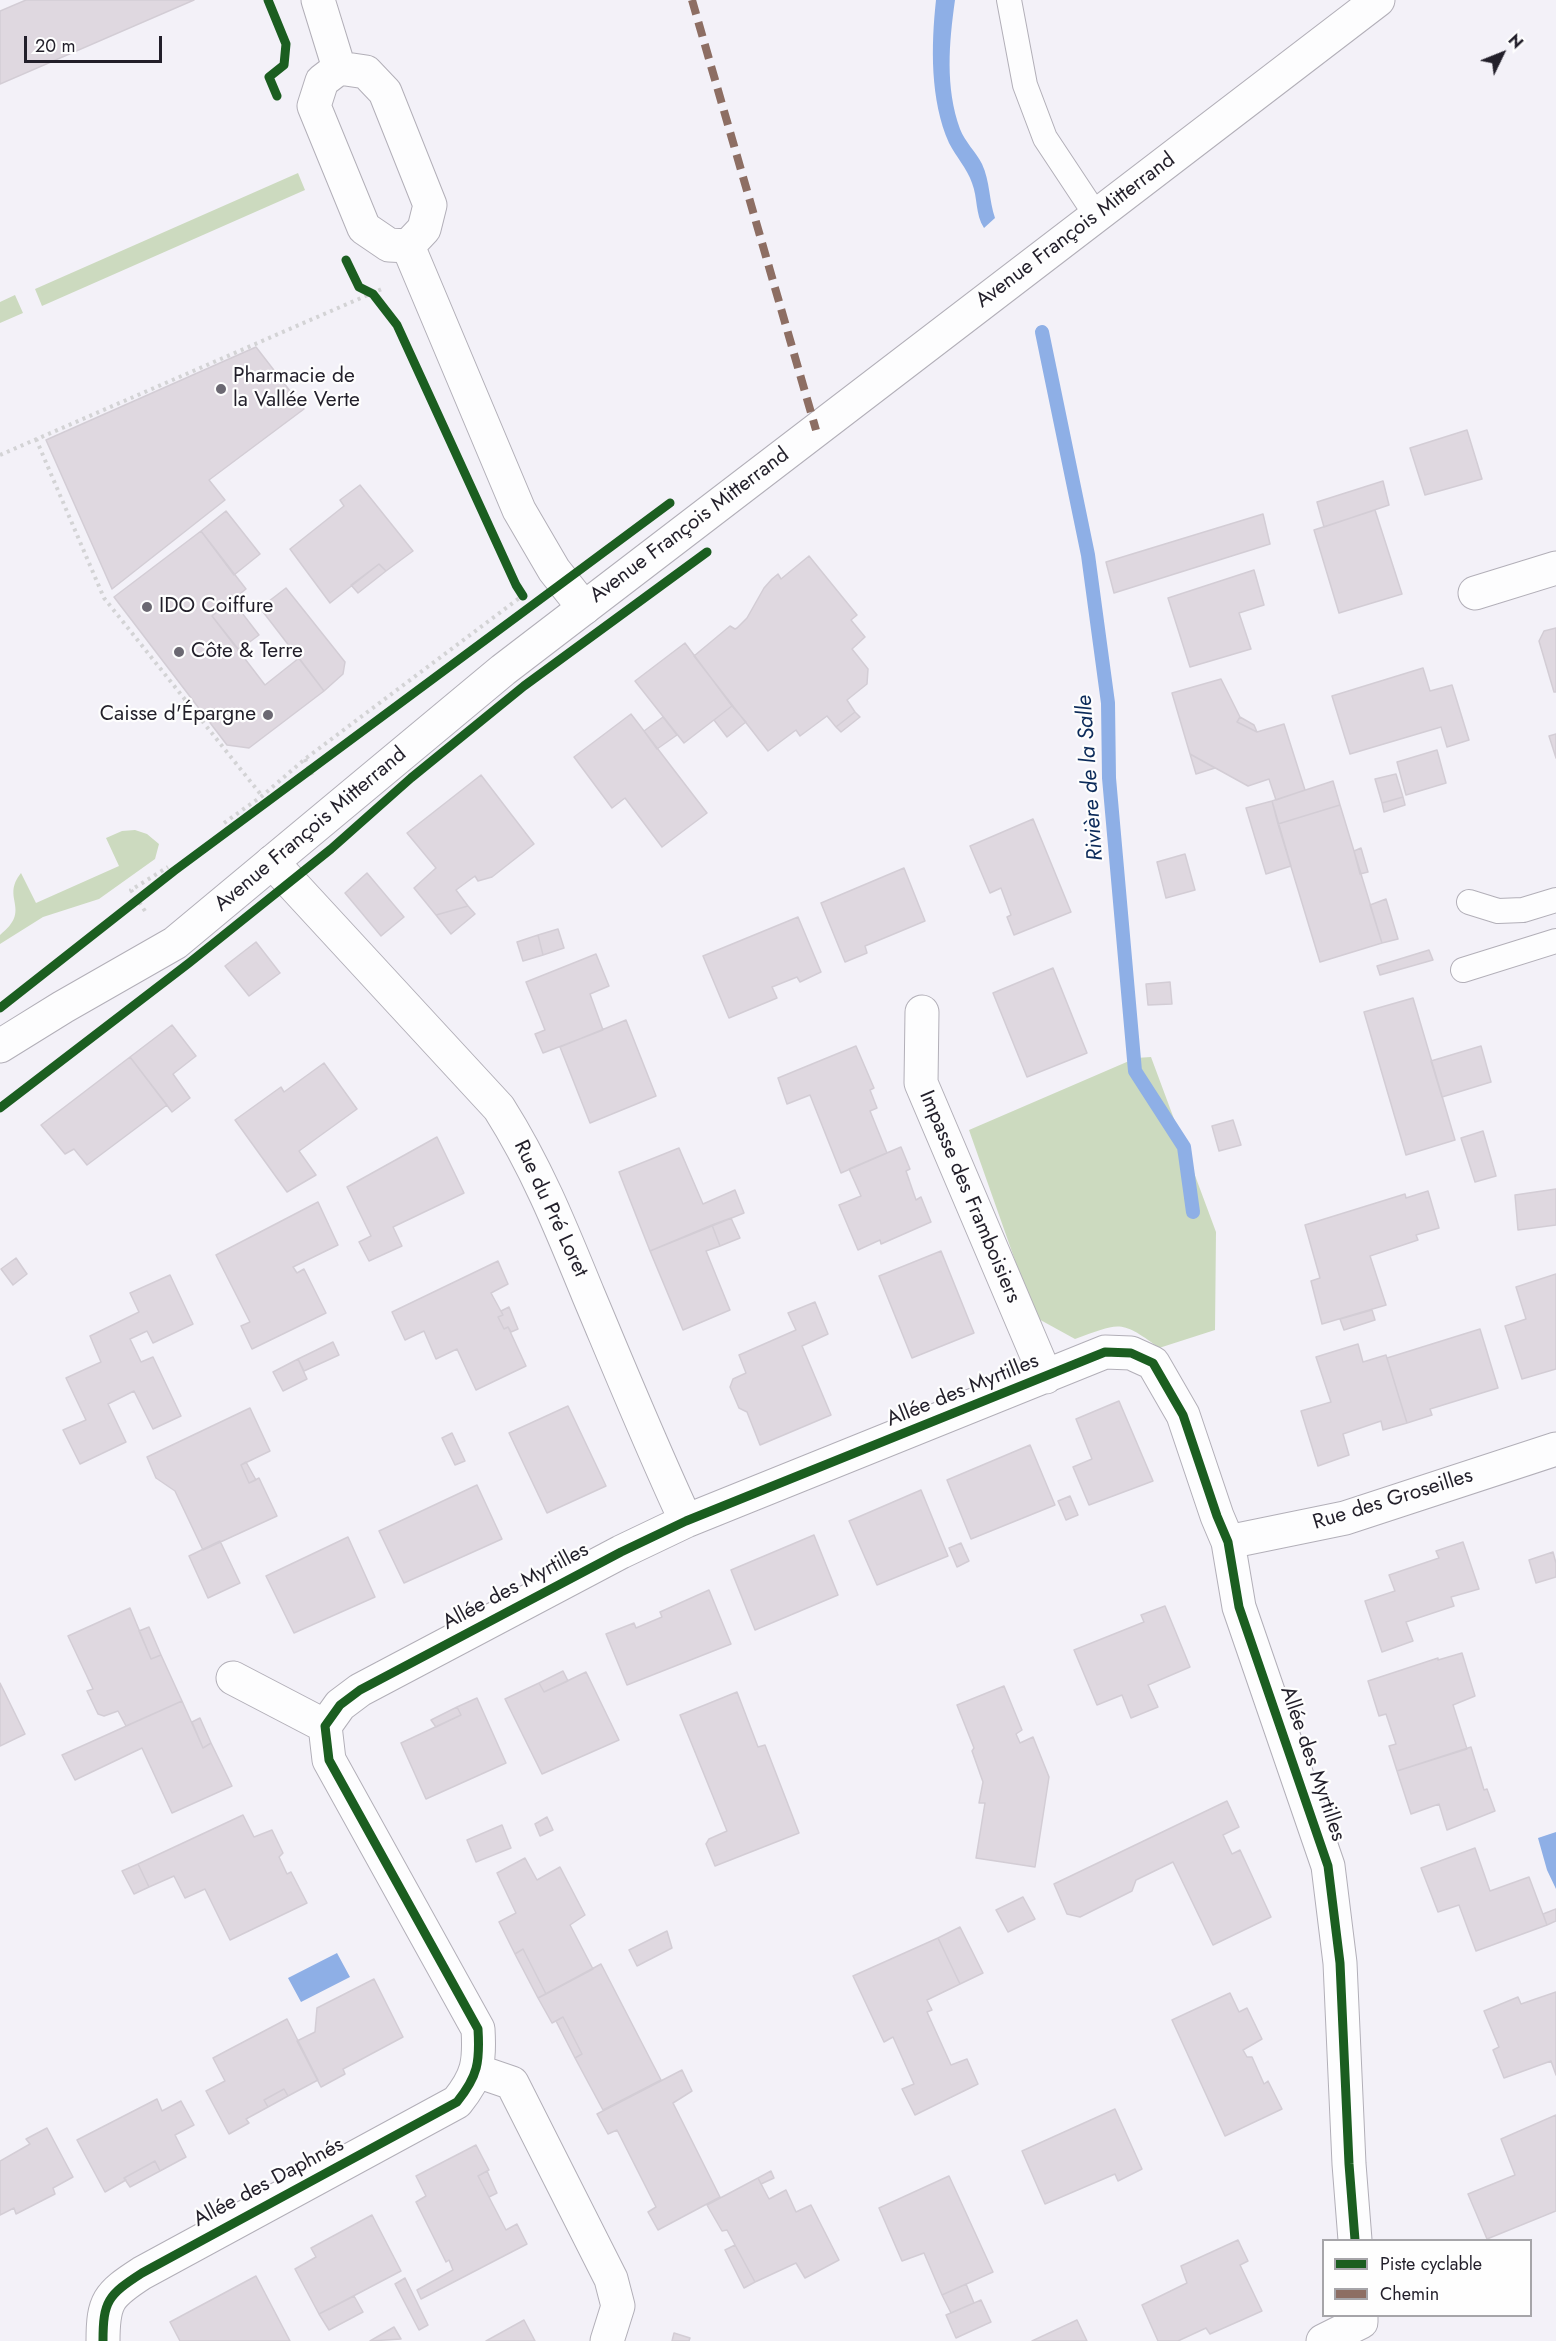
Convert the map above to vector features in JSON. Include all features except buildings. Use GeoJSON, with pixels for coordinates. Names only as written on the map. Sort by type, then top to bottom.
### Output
{"type":"FeatureCollection","features":[{"type":"Feature","properties":{"kind":"street"},"geometry":{"type":"LineString","coordinates":[[318,0],[339,68]]}},
{"type":"Feature","properties":{"kind":"street","name":"Avenue François Mitterrand"},"geometry":{"type":"LineString","coordinates":[[0,1046],[175,943],[502,670],[1378,0]]}},
{"type":"Feature","properties":{"kind":"street"},"geometry":{"type":"LineString","coordinates":[[339,68],[366,72],[385,92],[430,205],[424,229],[408,246],[389,245],[364,228],[314,106],[322,81],[339,68]]}},
{"type":"Feature","properties":{"kind":"street"},"geometry":{"type":"LineString","coordinates":[[408,246],[519,510],[554,570],[584,608]]}},
{"type":"Feature","properties":{"kind":"street"},"geometry":{"type":"LineString","coordinates":[[1475,593],[1556,568]]}},
{"type":"Feature","properties":{"kind":"street","name":"Rue du Pré Loret"},"geometry":{"type":"LineString","coordinates":[[272,862],[499,1108],[546,1191],[661,1468],[686,1521]]}},
{"type":"Feature","properties":{"kind":"street","name":"Impasse des Framboisiers"},"geometry":{"type":"LineString","coordinates":[[922,1012],[921,1083],[1046,1377]]}},
{"type":"Feature","properties":{"kind":"street","name":"Allée des Myrtilles"},"geometry":{"type":"LineString","coordinates":[[325,1726],[340,1705],[360,1690],[621,1552],[686,1521],[1105,1352],[1131,1353],[1153,1363],[1183,1415],[1214,1509],[1228,1542],[1239,1608],[1328,1866],[1340,1963],[1349,2164],[1355,2239]]}},
{"type":"Feature","properties":{"kind":"street","name":"Rue des Groseilles"},"geometry":{"type":"LineString","coordinates":[[1228,1542],[1345,1518],[1556,1449]]}},
{"type":"Feature","properties":{"kind":"street"},"geometry":{"type":"LineString","coordinates":[[233,1678],[325,1726],[329,1760],[478,2029],[477,2071],[512,2083],[611,2279],[618,2306],[608,2341]]}},
{"type":"Feature","properties":{"kind":"street","name":"Allée des Daphnés"},"geometry":{"type":"LineString","coordinates":[[103,2341],[103,2316],[110,2297],[125,2283],[457,2102],[470,2086],[477,2071]]}},
{"type":"Feature","properties":{"kind":"street"},"geometry":{"type":"LineString","coordinates":[[1323,2341],[1361,2322],[1361,2317]]}},
{"type":"Feature","properties":{"kind":"lane"},"geometry":{"type":"LineString","coordinates":[[1009,0],[1025,86],[1045,138],[1096,215]]}},
{"type":"Feature","properties":{"kind":"lane"},"geometry":{"type":"LineString","coordinates":[[1469,902],[1497,911],[1523,910],[1556,900]]}},
{"type":"Feature","properties":{"kind":"lane"},"geometry":{"type":"LineString","coordinates":[[1463,970],[1556,941]]}},
{"type":"Feature","properties":{"kind":"path"},"geometry":{"type":"LineString","coordinates":[[0,455],[311,322],[393,284]]}},
{"type":"Feature","properties":{"kind":"path"},"geometry":{"type":"LineString","coordinates":[[36,439],[104,598],[262,796]]}},
{"type":"Feature","properties":{"kind":"path"},"geometry":{"type":"LineString","coordinates":[[227,827],[305,759],[523,596]]}},
{"type":"Feature","properties":{"kind":"path"},"geometry":{"type":"LineString","coordinates":[[305,759],[311,773]]}},
{"type":"Feature","properties":{"kind":"path"},"geometry":{"type":"LineString","coordinates":[[301,777],[311,773],[319,763]]}},
{"type":"Feature","properties":{"kind":"path"},"geometry":{"type":"LineString","coordinates":[[227,827],[292,783]]}},
{"type":"Feature","properties":{"kind":"path"},"geometry":{"type":"LineString","coordinates":[[129,907],[171,869]]}},
{"type":"Feature","properties":{"kind":"path"},"geometry":{"type":"LineString","coordinates":[[138,900],[145,910]]}},
{"type":"Feature","properties":{"kind":"green space"},"geometry":{"type":"Polygon","coordinates":[[[298,173],[305,190],[42,306],[35,289],[298,173]]]}},
{"type":"Feature","properties":{"kind":"green space"},"geometry":{"type":"Polygon","coordinates":[[[15,295],[23,313],[0,323],[0,302],[15,295]]]}},
{"type":"Feature","properties":{"kind":"green space"},"geometry":{"type":"Polygon","coordinates":[[[135,830],[147,834],[159,844],[155,859],[99,899],[43,917],[0,944],[0,935],[10,926],[14,918],[16,911],[15,882],[21,873],[36,903],[119,866],[106,838],[122,831],[135,830]]]}},
{"type":"Feature","properties":{"kind":"green space"},"geometry":{"type":"Polygon","coordinates":[[[1151,1057],[1216,1232],[1215,1330],[1159,1348],[1136,1332],[1119,1327],[1111,1327],[1075,1339],[1035,1317],[969,1130],[1136,1058],[1151,1057]]]}},
{"type":"Feature","properties":{"kind":"water"},"geometry":{"type":"Polygon","coordinates":[[[936,0],[955,0],[950,49],[952,97],[960,129],[977,155],[987,177],[995,218],[984,228],[979,217],[972,183],[949,143],[938,109],[933,73],[936,0]]]}},
{"type":"Feature","properties":{"kind":"water"},"geometry":{"type":"Polygon","coordinates":[[[1556,1832],[1556,1889],[1547,1870],[1538,1838],[1556,1832]]]}},
{"type":"Feature","properties":{"kind":"water"},"geometry":{"type":"Polygon","coordinates":[[[337,1953],[350,1977],[301,2002],[288,1978],[337,1953]]]}},
{"type":"Feature","properties":{"kind":"waterway","name":"Rivière de la Salle"},"geometry":{"type":"LineString","coordinates":[[1042,332],[1088,555],[1108,703],[1109,778],[1135,1071],[1184,1147],[1193,1212]]}},
{"type":"Feature","properties":{"kind":"marked path"},"geometry":{"type":"LineString","coordinates":[[692,0],[816,430]]}},
{"type":"Feature","properties":{"kind":"cycle path"},"geometry":{"type":"LineString","coordinates":[[268,0],[286,44],[284,65],[269,77],[277,96]]}},
{"type":"Feature","properties":{"kind":"cycle path"},"geometry":{"type":"LineString","coordinates":[[346,260],[359,287],[373,294],[397,325],[523,596]]}},
{"type":"Feature","properties":{"kind":"cycle path"},"geometry":{"type":"LineString","coordinates":[[0,1008],[174,871],[670,503]]}},
{"type":"Feature","properties":{"kind":"cycle path"},"geometry":{"type":"LineString","coordinates":[[0,1108],[189,963],[331,849],[411,778],[524,686],[707,552]]}},
{"type":"Feature","properties":{"kind":"cycle path"},"geometry":{"type":"LineString","coordinates":[[103,2341],[106,2308],[122,2287],[142,2273],[457,2102],[476,2068],[479,2051],[478,2029],[329,1760],[325,1726],[340,1705],[360,1690],[621,1552],[686,1521],[1105,1352],[1131,1353],[1153,1363],[1183,1415],[1228,1542],[1239,1607],[1328,1866],[1340,1963],[1349,2164],[1355,2239]]}},
{"type":"Feature","properties":{"kind":"place","name":"Pharmacie de la Vallée Verte"},"geometry":{"type":"Point","coordinates":[221,389]}},
{"type":"Feature","properties":{"kind":"place","name":"IDO Coiffure"},"geometry":{"type":"Point","coordinates":[147,607]}},
{"type":"Feature","properties":{"kind":"place","name":"Côte & Terre"},"geometry":{"type":"Point","coordinates":[179,652]}},
{"type":"Feature","properties":{"kind":"place","name":"Caisse d'Épargne"},"geometry":{"type":"Point","coordinates":[268,715]}}]}
